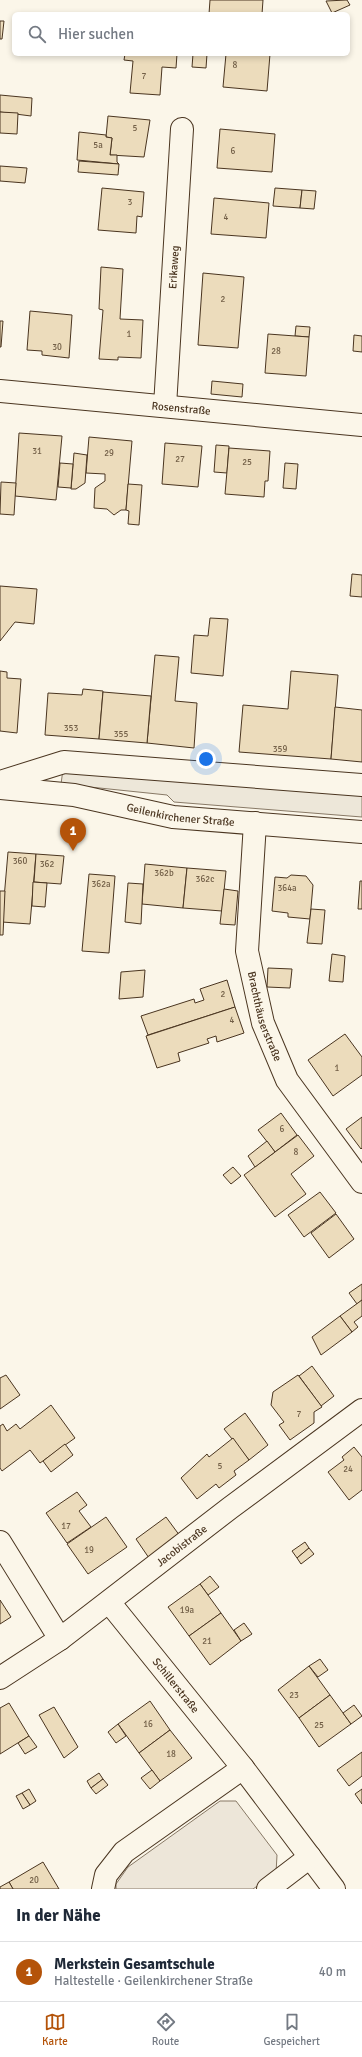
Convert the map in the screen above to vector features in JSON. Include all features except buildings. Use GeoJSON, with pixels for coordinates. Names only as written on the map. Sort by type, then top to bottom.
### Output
{"type":"FeatureCollection","features":[{"type":"Feature","properties":{"kind":"street","name":"Erikaweg"},"geometry":{"type":"LineString","coordinates":[[165,406],[182,128]]}},
{"type":"Feature","properties":{"kind":"street","name":"Rosenstraße"},"geometry":{"type":"LineString","coordinates":[[0,390],[362,425]]}},
{"type":"Feature","properties":{"kind":"street"},"geometry":{"type":"LineString","coordinates":[[0,782],[64,762],[362,785]]}},
{"type":"Feature","properties":{"kind":"street","name":"Geilenkirchener Straße"},"geometry":{"type":"LineString","coordinates":[[0,788],[74,795],[173,817],[362,832]]}},
{"type":"Feature","properties":{"kind":"street","name":"Brachthäuserstraße"},"geometry":{"type":"LineString","coordinates":[[255,824],[247,951],[263,1022],[287,1080],[362,1182]]}},
{"type":"Feature","properties":{"kind":"street","name":"Jacobistraße"},"geometry":{"type":"LineString","coordinates":[[0,1678],[60,1639],[230,1508],[362,1410]]}},
{"type":"Feature","properties":{"kind":"street"},"geometry":{"type":"LineString","coordinates":[[0,1542],[60,1639]]}},
{"type":"Feature","properties":{"kind":"street","name":"Schillerstraße"},"geometry":{"type":"LineString","coordinates":[[109,1602],[243,1768],[334,1889]]}},
{"type":"Feature","properties":{"kind":"street"},"geometry":{"type":"LineString","coordinates":[[103,1889],[106,1876],[124,1852],[243,1768]]}},
{"type":"Feature","properties":{"kind":"street"},"geometry":{"type":"LineString","coordinates":[[268,1889],[310,1857]]}},
{"type":"Feature","properties":{"kind":"shaded area"},"geometry":{"type":"Polygon","coordinates":[[[64,762],[362,785],[362,817],[174,802],[167,795],[61,784],[64,762]]]}},
{"type":"Feature","properties":{"kind":"shaded area"},"geometry":{"type":"Polygon","coordinates":[[[220,1801],[236,1801],[277,1855],[276,1873],[253,1889],[116,1889],[116,1884],[128,1867],[220,1801]]]}},
{"type":"Feature","properties":{"kind":"place","name":"Merkstein Gesamtschule"},"geometry":{"type":"Point","coordinates":[73,851]}}]}
